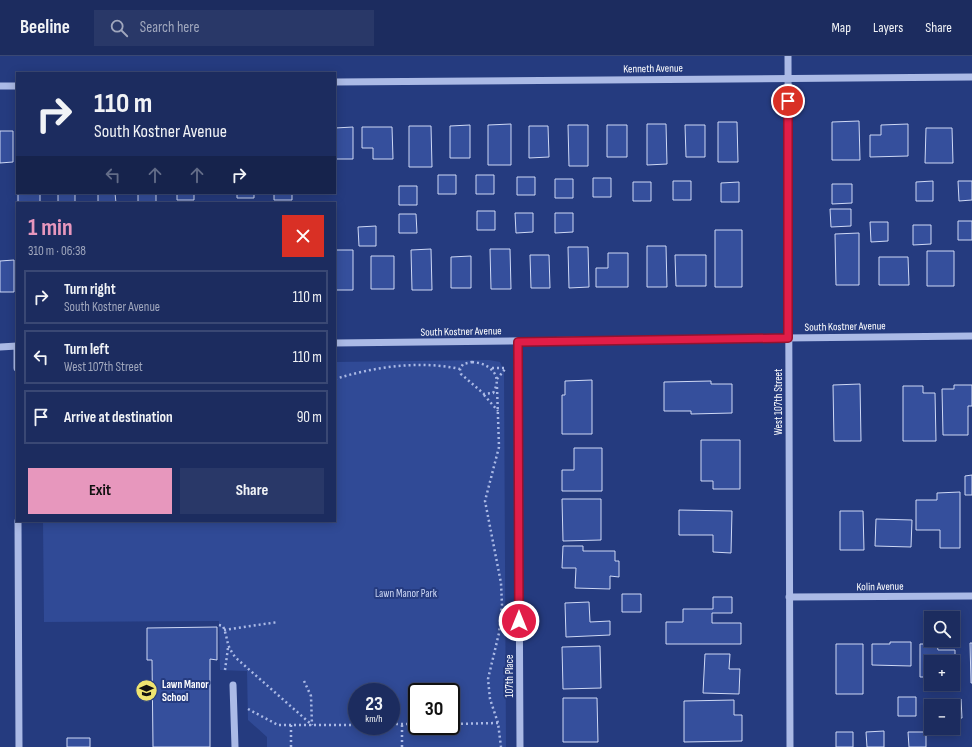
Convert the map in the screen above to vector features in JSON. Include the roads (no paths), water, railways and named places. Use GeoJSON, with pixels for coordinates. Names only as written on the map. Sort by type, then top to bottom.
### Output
{"type":"FeatureCollection","features":[{"type":"Feature","properties":{"kind":"street","name":"West 107th Street"},"geometry":{"type":"LineString","coordinates":[[788,56],[790,747]]}},
{"type":"Feature","properties":{"kind":"street","name":"Kenneth Avenue"},"geometry":{"type":"LineString","coordinates":[[336,82],[972,76]]}},
{"type":"Feature","properties":{"kind":"street"},"geometry":{"type":"LineString","coordinates":[[0,86],[16,86]]}},
{"type":"Feature","properties":{"kind":"street","name":"South Kostner Avenue"},"geometry":{"type":"LineString","coordinates":[[336,343],[972,336]]}},
{"type":"Feature","properties":{"kind":"street","name":"107th Place"},"geometry":{"type":"LineString","coordinates":[[518,342],[520,747]]}},
{"type":"Feature","properties":{"kind":"street"},"geometry":{"type":"LineString","coordinates":[[0,347],[16,346]]}},
{"type":"Feature","properties":{"kind":"street"},"geometry":{"type":"LineString","coordinates":[[18,522],[19,747]]}},
{"type":"Feature","properties":{"kind":"street","name":"Kolin Avenue"},"geometry":{"type":"LineString","coordinates":[[789,597],[972,596]]}},
{"type":"Feature","properties":{"kind":"street"},"geometry":{"type":"LineString","coordinates":[[233,684],[235,747]]}},
{"type":"Feature","properties":{"kind":"place","name":"Lawn Manor School"},"geometry":{"type":"Point","coordinates":[146,690]}},
{"type":"Feature","properties":{"kind":"park label","name":"Lawn Manor Park"},"geometry":{"type":"Point","coordinates":[406,593]}}]}
